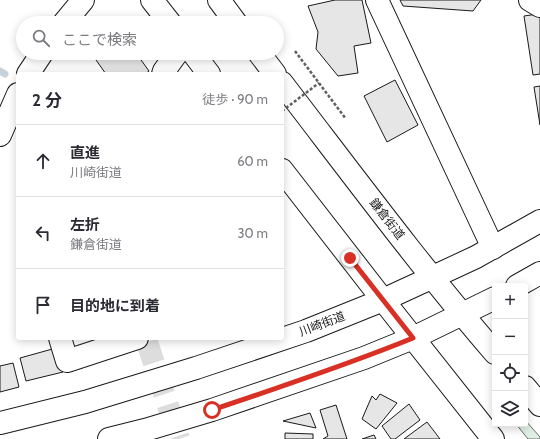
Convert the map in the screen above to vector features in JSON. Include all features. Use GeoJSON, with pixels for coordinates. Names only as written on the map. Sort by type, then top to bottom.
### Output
{"type":"FeatureCollection","features":[{"type":"Feature","properties":{"kind":"main road"},"geometry":{"type":"LineString","coordinates":[[70,16],[83,0]]}},
{"type":"Feature","properties":{"kind":"main road"},"geometry":{"type":"LineString","coordinates":[[152,0],[165,16]]}},
{"type":"Feature","properties":{"kind":"main road"},"geometry":{"type":"LineString","coordinates":[[219,0],[231,16]]}},
{"type":"Feature","properties":{"kind":"main road"},"geometry":{"type":"LineString","coordinates":[[378,0],[493,248]]}},
{"type":"Feature","properties":{"kind":"main road"},"geometry":{"type":"LineString","coordinates":[[530,0],[540,6]]}},
{"type":"Feature","properties":{"kind":"main road"},"geometry":{"type":"LineString","coordinates":[[29,72],[37,60]]}},
{"type":"Feature","properties":{"kind":"main road"},"geometry":{"type":"LineString","coordinates":[[164,72],[172,60]]}},
{"type":"Feature","properties":{"kind":"main road"},"geometry":{"type":"LineString","coordinates":[[198,60],[207,72]]}},
{"type":"Feature","properties":{"kind":"main road"},"geometry":{"type":"LineString","coordinates":[[264,60],[273,72]]}},
{"type":"Feature","properties":{"kind":"main road","name":"鎌倉街道"},"geometry":{"type":"LineString","coordinates":[[284,86],[462,315],[492,350]]}},
{"type":"Feature","properties":{"kind":"main road"},"geometry":{"type":"LineString","coordinates":[[0,135],[16,99]]}},
{"type":"Feature","properties":{"kind":"main road"},"geometry":{"type":"LineString","coordinates":[[284,173],[493,439]]}},
{"type":"Feature","properties":{"kind":"main road","name":"川崎街道"},"geometry":{"type":"LineString","coordinates":[[284,338],[383,300],[493,248],[540,221]]}},
{"type":"Feature","properties":{"kind":"main road"},"geometry":{"type":"LineString","coordinates":[[522,283],[540,273]]}},
{"type":"Feature","properties":{"kind":"main road"},"geometry":{"type":"LineString","coordinates":[[109,439],[212,410],[350,363],[413,338],[492,300]]}},
{"type":"Feature","properties":{"kind":"main road"},"geometry":{"type":"LineString","coordinates":[[61,340],[67,362],[141,340]]}},
{"type":"Feature","properties":{"kind":"main road","name":"川崎街道"},"geometry":{"type":"LineString","coordinates":[[0,423],[85,402],[196,368],[279,340]]}},
{"type":"Feature","properties":{"kind":"main road"},"geometry":{"type":"LineString","coordinates":[[528,391],[540,405]]}},
{"type":"Feature","properties":{"kind":"path"},"geometry":{"type":"LineString","coordinates":[[295,51],[346,119]]}},
{"type":"Feature","properties":{"kind":"path"},"geometry":{"type":"LineString","coordinates":[[284,109],[319,83]]}},
{"type":"Feature","properties":{"kind":"green space"},"geometry":{"type":"Polygon","coordinates":[[[528,423],[540,437],[540,439],[528,439],[518,427],[528,427],[528,423]]]}},
{"type":"Feature","properties":{"kind":"building"},"geometry":{"type":"Polygon","coordinates":[[[335,0],[362,0],[371,43],[354,46],[358,73],[338,76],[316,49],[318,32],[308,6],[335,0]]]}},
{"type":"Feature","properties":{"kind":"building"},"geometry":{"type":"Polygon","coordinates":[[[400,0],[481,0],[473,11],[403,6],[400,0]]]}},
{"type":"Feature","properties":{"kind":"building"},"geometry":{"type":"Polygon","coordinates":[[[540,15],[540,74],[533,75],[524,16],[540,15]]]}},
{"type":"Feature","properties":{"kind":"building"},"geometry":{"type":"Polygon","coordinates":[[[96,60],[141,60],[149,71],[148,72],[105,72],[96,60]]]}},
{"type":"Feature","properties":{"kind":"building"},"geometry":{"type":"Polygon","coordinates":[[[395,80],[418,125],[387,142],[364,96],[395,80]]]}},
{"type":"Feature","properties":{"kind":"building"},"geometry":{"type":"Polygon","coordinates":[[[540,86],[540,125],[534,87],[540,86]]]}},
{"type":"Feature","properties":{"kind":"building"},"geometry":{"type":"Polygon","coordinates":[[[56,348],[63,372],[26,381],[20,358],[56,348]]]}},
{"type":"Feature","properties":{"kind":"building"},"geometry":{"type":"Polygon","coordinates":[[[13,363],[19,387],[0,392],[0,366],[13,363]]]}},
{"type":"Feature","properties":{"kind":"building"},"geometry":{"type":"Polygon","coordinates":[[[380,394],[397,403],[376,429],[362,419],[372,396],[376,400],[380,394]]]}},
{"type":"Feature","properties":{"kind":"building"},"geometry":{"type":"Polygon","coordinates":[[[409,404],[420,420],[395,439],[391,439],[382,426],[409,404]]]}},
{"type":"Feature","properties":{"kind":"building"},"geometry":{"type":"Polygon","coordinates":[[[336,405],[347,439],[323,439],[328,436],[320,410],[336,405]]]}},
{"type":"Feature","properties":{"kind":"building"},"geometry":{"type":"Polygon","coordinates":[[[310,413],[316,428],[283,421],[310,413]]]}},
{"type":"Feature","properties":{"kind":"building"},"geometry":{"type":"Polygon","coordinates":[[[427,422],[440,439],[404,439],[427,422]]]}},
{"type":"Feature","properties":{"kind":"building"},"geometry":{"type":"Polygon","coordinates":[[[285,433],[313,434],[313,439],[285,439],[285,433]]]}},
{"type":"Feature","properties":{"kind":"building"},"geometry":{"type":"Polygon","coordinates":[[[374,435],[376,439],[362,439],[374,435]]]}},
{"type":"Feature","properties":{"kind":"waterway"},"geometry":{"type":"LineString","coordinates":[[0,71],[5,74]]}},
{"type":"Feature","properties":{"kind":"tunnel"},"geometry":{"type":"LineString","coordinates":[[147,342],[179,439]]}},
{"type":"Feature","properties":{"kind":"route"},"geometry":{"type":"LineString","coordinates":[[212,410],[364,358],[413,338],[350,258]]}}]}
